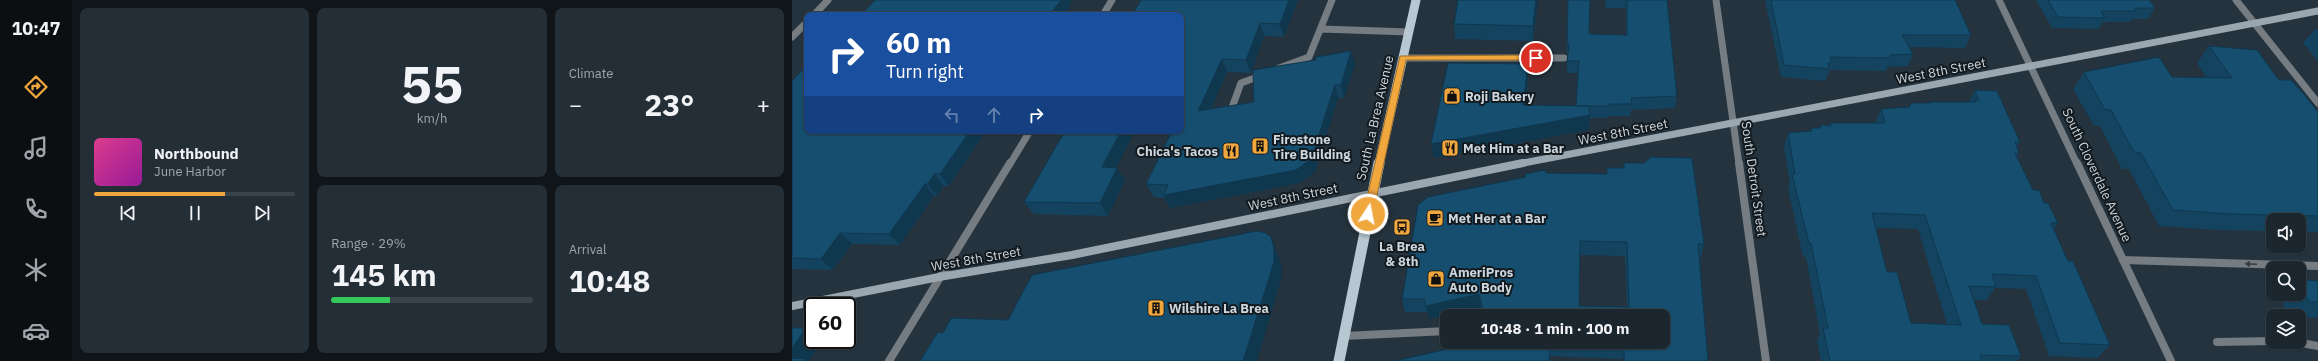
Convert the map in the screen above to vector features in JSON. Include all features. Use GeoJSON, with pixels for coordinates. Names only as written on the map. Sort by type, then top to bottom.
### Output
{"type":"FeatureCollection","features":[{"type":"Feature","properties":{"kind":"main road","name":"South La Brea Avenue"},"geometry":{"type":"LineString","coordinates":[[1339,361],[1372,193],[1416,0]]}},
{"type":"Feature","properties":{"kind":"street"},"geometry":{"type":"LineString","coordinates":[[817,12],[828,0]]}},
{"type":"Feature","properties":{"kind":"street"},"geometry":{"type":"LineString","coordinates":[[1104,12],[1112,0]]}},
{"type":"Feature","properties":{"kind":"street"},"geometry":{"type":"LineString","coordinates":[[1230,113],[1242,83],[1309,57],[1332,0]]}},
{"type":"Feature","properties":{"kind":"street","name":"South Detroit Street"},"geometry":{"type":"LineString","coordinates":[[1716,0],[1766,361]]}},
{"type":"Feature","properties":{"kind":"street","name":"South Cloverdale Avenue"},"geometry":{"type":"LineString","coordinates":[[1999,0],[2032,66],[2171,361]]}},
{"type":"Feature","properties":{"kind":"street"},"geometry":{"type":"LineString","coordinates":[[2236,0],[2318,103]]}},
{"type":"Feature","properties":{"kind":"street","name":"West 8th Street"},"geometry":{"type":"LineString","coordinates":[[792,306],[939,277],[1072,255],[1372,193],[2318,11]]}},
{"type":"Feature","properties":{"kind":"street"},"geometry":{"type":"LineString","coordinates":[[792,37],[804,25]]}},
{"type":"Feature","properties":{"kind":"street"},"geometry":{"type":"LineString","coordinates":[[1321,29],[1409,32]]}},
{"type":"Feature","properties":{"kind":"street"},"geometry":{"type":"LineString","coordinates":[[1403,58],[1564,58]]}},
{"type":"Feature","properties":{"kind":"street"},"geometry":{"type":"LineString","coordinates":[[889,361],[939,277],[1028,134]]}},
{"type":"Feature","properties":{"kind":"street"},"geometry":{"type":"LineString","coordinates":[[2123,260],[2318,266]]}},
{"type":"Feature","properties":{"kind":"street"},"geometry":{"type":"LineString","coordinates":[[1344,336],[1440,331]]}},
{"type":"Feature","properties":{"kind":"street"},"geometry":{"type":"LineString","coordinates":[[2217,342],[2266,341]]}},
{"type":"Feature","properties":{"kind":"street"},"geometry":{"type":"LineString","coordinates":[[2306,344],[2318,346]]}},
{"type":"Feature","properties":{"kind":"building"},"geometry":{"type":"Polygon","coordinates":[[[875,0],[1061,0],[1052,12],[864,12],[875,0]]]}},
{"type":"Feature","properties":{"kind":"building"},"geometry":{"type":"Polygon","coordinates":[[[1141,0],[1289,0],[1280,24],[1260,23],[1246,60],[1222,59],[1198,111],[1254,102],[1253,70],[1316,60],[1316,57],[1351,51],[1341,85],[1335,85],[1311,159],[1296,170],[1164,195],[1168,185],[1146,184],[1171,134],[1184,134],[1184,12],[1134,12],[1141,0]]]}},
{"type":"Feature","properties":{"kind":"building"},"geometry":{"type":"Polygon","coordinates":[[[1458,0],[1536,0],[1533,26],[1454,24],[1458,0]]]}},
{"type":"Feature","properties":{"kind":"building"},"geometry":{"type":"Polygon","coordinates":[[[1568,0],[1590,0],[1589,34],[1627,35],[1627,0],[1667,0],[1677,96],[1631,98],[1632,104],[1576,106],[1579,61],[1567,61],[1569,46],[1567,42],[1568,0]]]}},
{"type":"Feature","properties":{"kind":"building"},"geometry":{"type":"Polygon","coordinates":[[[1771,0],[1955,0],[1971,35],[1902,35],[1913,54],[1890,55],[1891,58],[1830,57],[1832,63],[1828,63],[1829,69],[1784,65],[1771,0]]]}},
{"type":"Feature","properties":{"kind":"building"},"geometry":{"type":"Polygon","coordinates":[[[2048,0],[2149,0],[2155,8],[2134,8],[2136,11],[2101,11],[2105,18],[2058,17],[2048,0]]]}},
{"type":"Feature","properties":{"kind":"building"},"geometry":{"type":"Polygon","coordinates":[[[2209,46],[2257,50],[2279,80],[2291,80],[2318,112],[2318,216],[2306,216],[2306,213],[2266,213],[2266,215],[2173,210],[2141,153],[2134,152],[2111,110],[2105,110],[2084,72],[2159,57],[2172,77],[2232,78],[2209,46]]]}},
{"type":"Feature","properties":{"kind":"building"},"geometry":{"type":"Polygon","coordinates":[[[1448,63],[1528,64],[1523,105],[1589,106],[1590,115],[1431,144],[1448,63]]]}},
{"type":"Feature","properties":{"kind":"building"},"geometry":{"type":"Polygon","coordinates":[[[804,68],[804,134],[968,134],[940,174],[934,174],[928,184],[925,184],[889,234],[840,233],[821,259],[792,258],[792,81],[804,68]]]}},
{"type":"Feature","properties":{"kind":"building"},"geometry":{"type":"Polygon","coordinates":[[[1975,90],[1997,91],[2020,142],[2015,142],[2019,153],[2015,153],[2033,190],[2039,190],[2044,203],[2048,203],[2058,223],[2051,223],[2068,261],[2073,261],[2110,345],[2060,343],[2036,276],[1992,274],[1996,287],[1969,286],[1982,324],[2009,325],[2021,356],[1980,355],[1982,361],[1830,361],[1823,328],[1828,328],[1811,243],[1809,243],[1792,174],[1795,174],[1788,133],[1812,131],[1811,128],[1821,128],[1820,125],[1831,126],[1830,123],[1885,123],[1881,109],[1910,107],[1911,103],[1976,102],[1975,100],[1979,100],[1975,90]],[[1872,213],[1887,272],[1897,272],[1911,323],[1961,325],[1925,215],[1872,213]]]}},
{"type":"Feature","properties":{"kind":"building"},"geometry":{"type":"Polygon","coordinates":[[[1063,134],[1119,134],[1102,167],[1117,168],[1100,203],[1024,202],[1063,134]]]}},
{"type":"Feature","properties":{"kind":"building"},"geometry":{"type":"Polygon","coordinates":[[[1651,157],[1692,158],[1704,244],[1698,244],[1708,361],[1624,361],[1624,349],[1670,349],[1670,309],[1483,309],[1479,294],[1426,306],[1424,299],[1402,299],[1418,205],[1428,197],[1526,177],[1525,174],[1545,170],[1546,173],[1607,174],[1607,168],[1624,168],[1624,163],[1644,163],[1651,157]],[[1580,241],[1579,306],[1629,307],[1627,242],[1580,241]]]}},
{"type":"Feature","properties":{"kind":"building","name":"Wilshire La Brea"},"geometry":{"type":"Polygon","coordinates":[[[1257,231],[1266,233],[1271,237],[1274,249],[1274,262],[1243,361],[920,361],[938,332],[943,333],[951,318],[1008,320],[1032,275],[1257,231]]]}},
{"type":"Feature","properties":{"kind":"building"},"geometry":{"type":"Polygon","coordinates":[[[2306,280],[2318,281],[2318,302],[2309,302],[2306,297],[2306,280]]]}},
{"type":"Feature","properties":{"kind":"building"},"geometry":{"type":"Polygon","coordinates":[[[792,328],[804,328],[802,331],[804,331],[792,348],[792,328]]]}},
{"type":"Feature","properties":{"kind":"building"},"geometry":{"type":"Polygon","coordinates":[[[1448,349],[1550,349],[1549,361],[1394,361],[1448,349]]]}},
{"type":"Feature","properties":{"kind":"building"},"geometry":{"type":"Polygon","coordinates":[[[792,358],[806,359],[804,361],[792,361],[792,358]]]}},
{"type":"Feature","properties":{"kind":"place","name":"Roji Bakery"},"geometry":{"type":"Point","coordinates":[1452,96]}},
{"type":"Feature","properties":{"kind":"place","name":"Firestone Tire Building"},"geometry":{"type":"Point","coordinates":[1260,146]}},
{"type":"Feature","properties":{"kind":"place","name":"Met Him at a Bar"},"geometry":{"type":"Point","coordinates":[1450,148]}},
{"type":"Feature","properties":{"kind":"place","name":"Chica's Tacos"},"geometry":{"type":"Point","coordinates":[1231,151]}},
{"type":"Feature","properties":{"kind":"place","name":"Met Her at a Bar"},"geometry":{"type":"Point","coordinates":[1435,218]}},
{"type":"Feature","properties":{"kind":"place","name":"La Brea & 8th"},"geometry":{"type":"Point","coordinates":[1402,227]}},
{"type":"Feature","properties":{"kind":"place","name":"AmeriPros Auto Body"},"geometry":{"type":"Point","coordinates":[1436,279]}},
{"type":"Feature","properties":{"kind":"place","name":"Wilshire La Brea"},"geometry":{"type":"Point","coordinates":[1156,308]}},
{"type":"Feature","properties":{"kind":"route"},"geometry":{"type":"LineString","coordinates":[[1368,214],[1403,58],[1536,58]]}}]}
